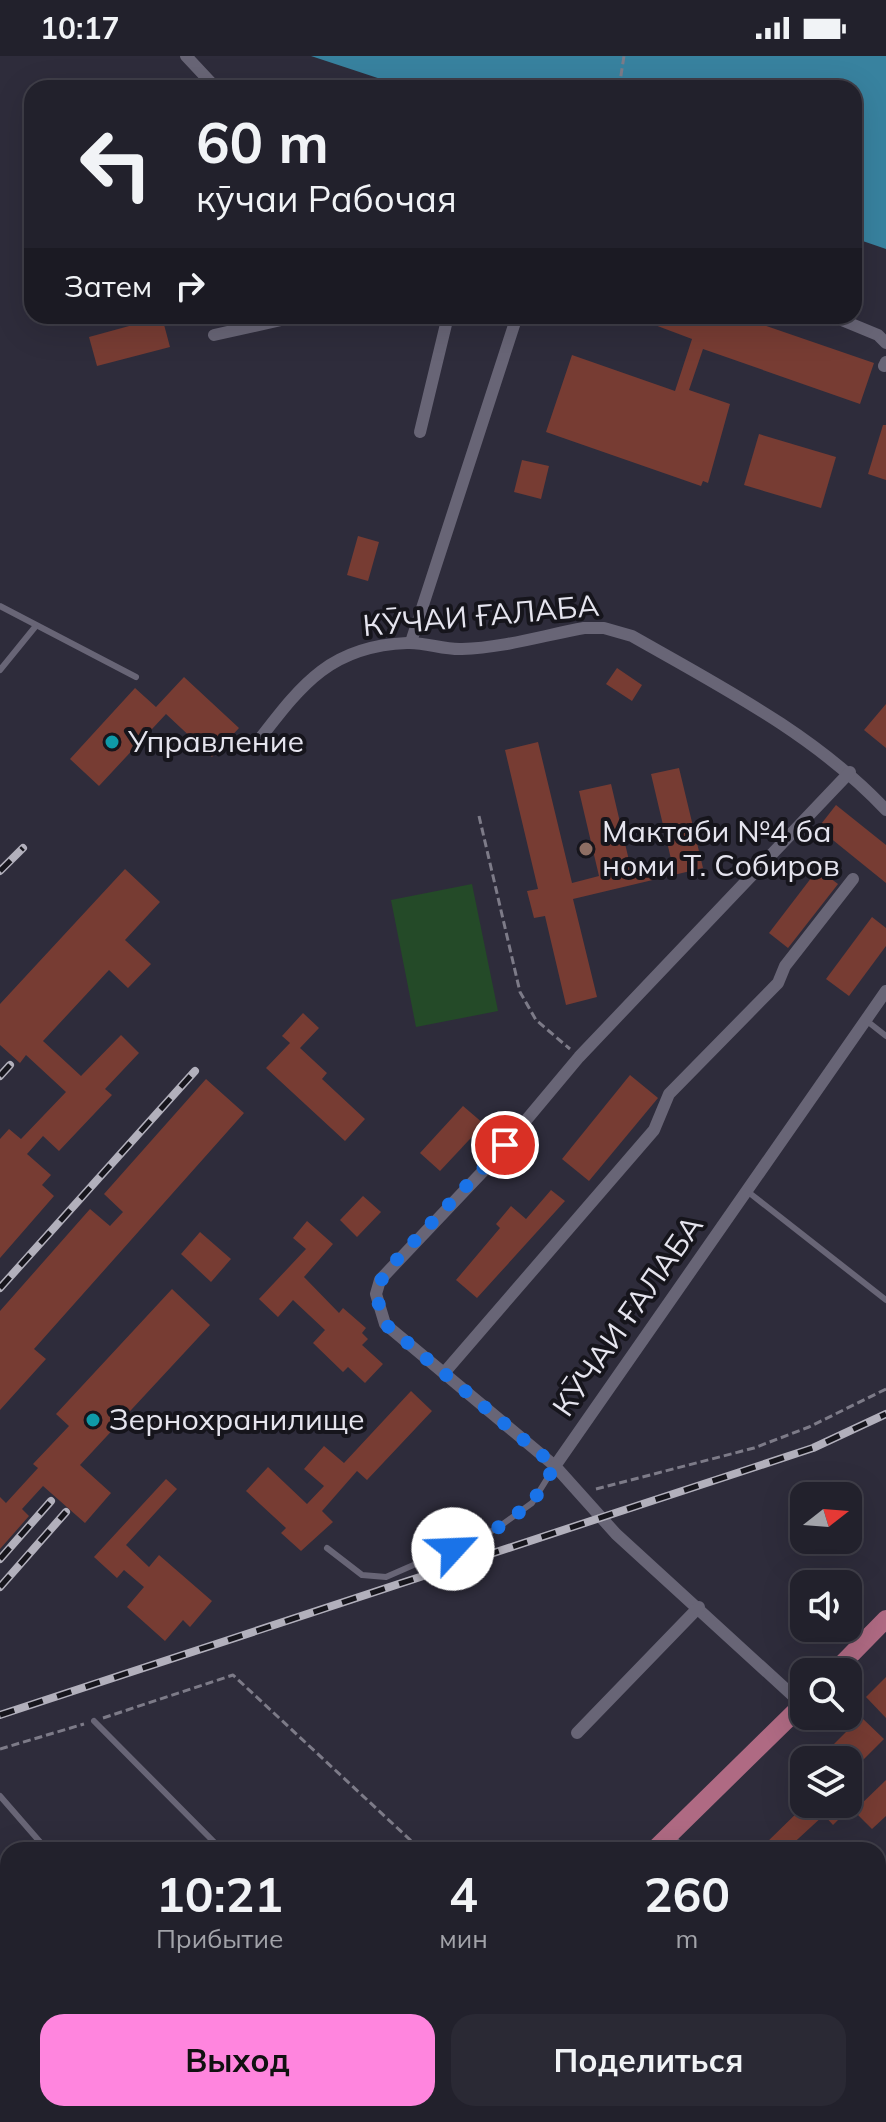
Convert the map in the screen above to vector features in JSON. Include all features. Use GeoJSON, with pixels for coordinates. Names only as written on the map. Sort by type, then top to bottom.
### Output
{"type":"FeatureCollection","features":[{"type":"Feature","properties":{"kind":"main road"},"geometry":{"type":"LineString","coordinates":[[848,1658],[886,1619]]}},
{"type":"Feature","properties":{"kind":"main road"},"geometry":{"type":"LineString","coordinates":[[662,1842],[790,1716]]}},
{"type":"Feature","properties":{"kind":"street"},"geometry":{"type":"LineString","coordinates":[[186,56],[208,80]]}},
{"type":"Feature","properties":{"kind":"street"},"geometry":{"type":"LineString","coordinates":[[214,335],[263,324]]}},
{"type":"Feature","properties":{"kind":"street"},"geometry":{"type":"LineString","coordinates":[[420,432],[446,324]]}},
{"type":"Feature","properties":{"kind":"street"},"geometry":{"type":"LineString","coordinates":[[411,642],[514,324]]}},
{"type":"Feature","properties":{"kind":"street"},"geometry":{"type":"LineString","coordinates":[[851,324],[878,335],[886,343]]}},
{"type":"Feature","properties":{"kind":"street","name":"КӮЧАИ ҒАЛАБА"},"geometry":{"type":"LineString","coordinates":[[255,745],[298,689],[324,666],[354,651],[411,642],[461,649],[584,628],[604,628],[632,636],[850,772],[886,810]]}},
{"type":"Feature","properties":{"kind":"street"},"geometry":{"type":"LineString","coordinates":[[790,1691],[616,1534],[555,1466],[385,1324],[376,1294],[380,1280],[487,1167],[579,1057],[850,772]]}},
{"type":"Feature","properties":{"kind":"street"},"geometry":{"type":"LineString","coordinates":[[444,1373],[654,1130],[669,1094],[778,983],[785,966],[853,879]]}},
{"type":"Feature","properties":{"kind":"street","name":"КӮЧАИ ҒАЛАБА"},"geometry":{"type":"LineString","coordinates":[[555,1466],[886,991]]}},
{"type":"Feature","properties":{"kind":"street"},"geometry":{"type":"LineString","coordinates":[[577,1733],[699,1607]]}},
{"type":"Feature","properties":{"kind":"street"},"geometry":{"type":"LineString","coordinates":[[668,1836],[674,1842]]}},
{"type":"Feature","properties":{"kind":"lane"},"geometry":{"type":"LineString","coordinates":[[0,606],[35,627],[136,677]]}},
{"type":"Feature","properties":{"kind":"lane"},"geometry":{"type":"LineString","coordinates":[[0,670],[35,627]]}},
{"type":"Feature","properties":{"kind":"lane"},"geometry":{"type":"LineString","coordinates":[[865,1020],[886,1036]]}},
{"type":"Feature","properties":{"kind":"lane"},"geometry":{"type":"LineString","coordinates":[[747,1191],[886,1300]]}},
{"type":"Feature","properties":{"kind":"lane"},"geometry":{"type":"LineString","coordinates":[[327,1548],[362,1575],[386,1577],[496,1529],[532,1503],[555,1466]]}},
{"type":"Feature","properties":{"kind":"lane"},"geometry":{"type":"LineString","coordinates":[[94,1721],[214,1842]]}},
{"type":"Feature","properties":{"kind":"lane"},"geometry":{"type":"LineString","coordinates":[[0,1796],[40,1842]]}},
{"type":"Feature","properties":{"kind":"path"},"geometry":{"type":"LineString","coordinates":[[620,80],[624,56]]}},
{"type":"Feature","properties":{"kind":"path"},"geometry":{"type":"LineString","coordinates":[[479,816],[520,992],[536,1020],[563,1043]]}},
{"type":"Feature","properties":{"kind":"path"},"geometry":{"type":"LineString","coordinates":[[580,1495],[754,1448],[809,1427],[886,1389]]}},
{"type":"Feature","properties":{"kind":"path"},"geometry":{"type":"LineString","coordinates":[[0,1749],[233,1675],[412,1842]]}},
{"type":"Feature","properties":{"kind":"green space"},"geometry":{"type":"Polygon","coordinates":[[[472,884],[498,1011],[416,1027],[391,900],[472,884]]]}},
{"type":"Feature","properties":{"kind":"water"},"geometry":{"type":"Polygon","coordinates":[[[311,56],[886,56],[886,249],[862,241],[862,80],[384,80],[311,56]]]}},
{"type":"Feature","properties":{"kind":"building"},"geometry":{"type":"Polygon","coordinates":[[[136,324],[164,324],[170,347],[97,366],[89,337],[136,324]]]}},
{"type":"Feature","properties":{"kind":"building"},"geometry":{"type":"Polygon","coordinates":[[[652,324],[760,324],[874,363],[860,404],[703,349],[689,390],[730,404],[708,483],[703,481],[701,486],[546,432],[572,355],[675,391],[692,339],[652,324]]]}},
{"type":"Feature","properties":{"kind":"building"},"geometry":{"type":"Polygon","coordinates":[[[883,425],[886,425],[886,480],[868,474],[883,425]]]}},
{"type":"Feature","properties":{"kind":"building"},"geometry":{"type":"Polygon","coordinates":[[[759,434],[836,457],[821,508],[744,485],[759,434]]]}},
{"type":"Feature","properties":{"kind":"building"},"geometry":{"type":"Polygon","coordinates":[[[522,460],[549,466],[541,499],[514,492],[522,460]]]}},
{"type":"Feature","properties":{"kind":"building"},"geometry":{"type":"Polygon","coordinates":[[[358,536],[379,542],[368,581],[347,575],[358,536]]]}},
{"type":"Feature","properties":{"kind":"building"},"geometry":{"type":"Polygon","coordinates":[[[617,668],[642,685],[632,701],[606,684],[617,668]]]}},
{"type":"Feature","properties":{"kind":"building","name":"Управление"},"geometry":{"type":"Polygon","coordinates":[[[184,677],[239,728],[212,757],[166,714],[99,786],[70,759],[135,688],[156,707],[184,677]]]}},
{"type":"Feature","properties":{"kind":"building"},"geometry":{"type":"Polygon","coordinates":[[[886,704],[886,748],[864,730],[886,704]]]}},
{"type":"Feature","properties":{"kind":"building"},"geometry":{"type":"Polygon","coordinates":[[[538,742],[572,883],[599,876],[579,791],[611,784],[631,869],[671,859],[651,774],[679,768],[703,868],[573,899],[597,997],[566,1005],[545,916],[534,918],[527,891],[538,889],[505,750],[538,742]]]}},
{"type":"Feature","properties":{"kind":"building"},"geometry":{"type":"Polygon","coordinates":[[[836,805],[886,845],[886,883],[818,828],[836,805]]]}},
{"type":"Feature","properties":{"kind":"building"},"geometry":{"type":"Polygon","coordinates":[[[125,869],[160,902],[125,940],[151,964],[128,988],[109,970],[43,1041],[81,1076],[121,1035],[139,1053],[105,1089],[112,1095],[59,1151],[43,1136],[27,1154],[51,1175],[42,1185],[54,1196],[0,1258],[0,1139],[9,1129],[21,1139],[66,1092],[26,1055],[20,1063],[0,1045],[0,1004],[125,869]]]}},
{"type":"Feature","properties":{"kind":"building"},"geometry":{"type":"Polygon","coordinates":[[[818,869],[838,884],[788,948],[769,933],[818,869]]]}},
{"type":"Feature","properties":{"kind":"building"},"geometry":{"type":"Polygon","coordinates":[[[872,917],[886,928],[886,946],[849,996],[826,979],[872,917]]]}},
{"type":"Feature","properties":{"kind":"building"},"geometry":{"type":"Polygon","coordinates":[[[303,1013],[319,1028],[300,1048],[327,1073],[322,1079],[365,1119],[345,1141],[266,1068],[290,1043],[282,1036],[303,1013]]]}},
{"type":"Feature","properties":{"kind":"building"},"geometry":{"type":"Polygon","coordinates":[[[630,1075],[658,1098],[589,1181],[562,1159],[630,1075]]]}},
{"type":"Feature","properties":{"kind":"building"},"geometry":{"type":"Polygon","coordinates":[[[206,1079],[244,1113],[34,1349],[46,1359],[0,1410],[0,1311],[90,1209],[110,1226],[123,1212],[104,1194],[206,1079]]]}},
{"type":"Feature","properties":{"kind":"building"},"geometry":{"type":"Polygon","coordinates":[[[463,1106],[484,1124],[440,1171],[420,1153],[463,1106]]]}},
{"type":"Feature","properties":{"kind":"building"},"geometry":{"type":"Polygon","coordinates":[[[551,1190],[565,1201],[477,1298],[456,1280],[500,1228],[496,1224],[511,1206],[526,1219],[551,1190]]]}},
{"type":"Feature","properties":{"kind":"building"},"geometry":{"type":"Polygon","coordinates":[[[363,1196],[381,1212],[357,1237],[340,1220],[363,1196]]]}},
{"type":"Feature","properties":{"kind":"building"},"geometry":{"type":"Polygon","coordinates":[[[307,1221],[333,1244],[304,1277],[339,1313],[343,1308],[366,1328],[362,1333],[368,1339],[362,1345],[383,1364],[365,1383],[348,1367],[343,1372],[313,1343],[325,1330],[293,1300],[278,1317],[259,1299],[306,1249],[293,1238],[307,1221]]]}},
{"type":"Feature","properties":{"kind":"building"},"geometry":{"type":"Polygon","coordinates":[[[200,1232],[231,1259],[211,1282],[181,1254],[200,1232]]]}},
{"type":"Feature","properties":{"kind":"building","name":"Зернохранилище"},"geometry":{"type":"Polygon","coordinates":[[[172,1289],[210,1325],[80,1465],[111,1493],[85,1523],[43,1486],[22,1509],[29,1516],[0,1549],[0,1497],[6,1503],[38,1468],[33,1464],[69,1426],[56,1414],[172,1289]]]}},
{"type":"Feature","properties":{"kind":"building"},"geometry":{"type":"Polygon","coordinates":[[[411,1391],[432,1411],[367,1480],[357,1471],[322,1511],[333,1522],[301,1551],[281,1533],[286,1528],[246,1491],[268,1467],[307,1504],[324,1486],[304,1469],[324,1446],[344,1463],[411,1391]]]}},
{"type":"Feature","properties":{"kind":"building"},"geometry":{"type":"Polygon","coordinates":[[[166,1479],[177,1489],[126,1545],[149,1567],[159,1555],[212,1601],[190,1627],[183,1620],[165,1641],[127,1607],[144,1587],[124,1570],[117,1578],[94,1557],[166,1479]]]}},
{"type":"Feature","properties":{"kind":"building"},"geometry":{"type":"Polygon","coordinates":[[[886,1677],[886,1718],[866,1697],[886,1677]]]}},
{"type":"Feature","properties":{"kind":"building"},"geometry":{"type":"Polygon","coordinates":[[[862,1718],[884,1739],[862,1761],[862,1746],[832,1746],[848,1730],[862,1730],[862,1718]]]}},
{"type":"Feature","properties":{"kind":"building"},"geometry":{"type":"Polygon","coordinates":[[[886,1780],[886,1816],[872,1829],[861,1818],[862,1803],[886,1780]]]}},
{"type":"Feature","properties":{"kind":"building"},"geometry":{"type":"Polygon","coordinates":[[[792,1818],[821,1818],[795,1842],[767,1842],[792,1818]]]}},
{"type":"Feature","properties":{"kind":"building"},"geometry":{"type":"Polygon","coordinates":[[[827,1818],[840,1818],[833,1825],[827,1818]]]}},
{"type":"Feature","properties":{"kind":"railway"},"geometry":{"type":"LineString","coordinates":[[0,871],[23,848]]}},
{"type":"Feature","properties":{"kind":"railway"},"geometry":{"type":"LineString","coordinates":[[0,1076],[10,1065]]}},
{"type":"Feature","properties":{"kind":"railway"},"geometry":{"type":"LineString","coordinates":[[0,1288],[195,1071]]}},
{"type":"Feature","properties":{"kind":"railway"},"geometry":{"type":"LineString","coordinates":[[0,1715],[813,1448],[886,1414]]}},
{"type":"Feature","properties":{"kind":"railway"},"geometry":{"type":"LineString","coordinates":[[0,1559],[51,1501]]}},
{"type":"Feature","properties":{"kind":"railway"},"geometry":{"type":"LineString","coordinates":[[0,1587],[66,1512]]}},
{"type":"Feature","properties":{"kind":"place","name":"Управление"},"geometry":{"type":"Point","coordinates":[112,742]}},
{"type":"Feature","properties":{"kind":"place","name":"Мактаби №4 ба номи Т. Собиров"},"geometry":{"type":"Point","coordinates":[586,849]}},
{"type":"Feature","properties":{"kind":"place","name":"Зернохранилище"},"geometry":{"type":"Point","coordinates":[93,1420]}},
{"type":"Feature","properties":{"kind":"route"},"geometry":{"type":"LineString","coordinates":[[453,1549],[496,1529],[532,1503],[555,1466],[385,1324],[376,1294],[380,1280],[389,1268],[505,1145]]}}]}
